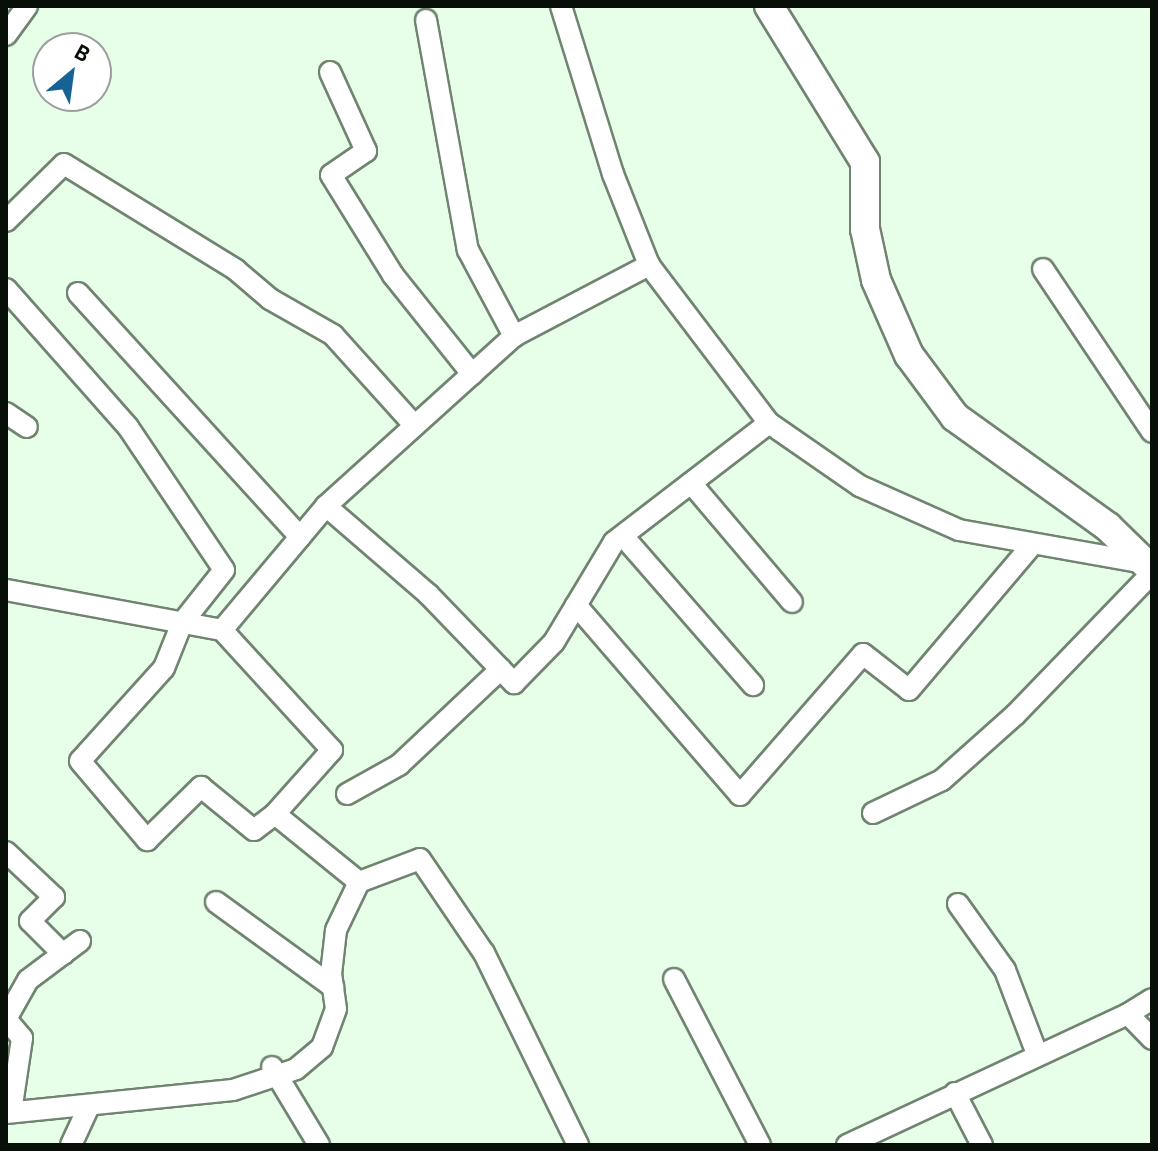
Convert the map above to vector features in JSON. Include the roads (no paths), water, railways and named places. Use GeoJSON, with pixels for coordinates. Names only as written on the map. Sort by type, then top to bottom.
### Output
{"type":"FeatureCollection","features":[{"type":"Feature","properties":{"kind":"main road"},"geometry":{"type":"LineString","coordinates":[[769,6],[865,162],[865,229],[876,280],[909,355],[955,417],[1108,527],[1149,569]]}},
{"type":"Feature","properties":{"kind":"street"},"geometry":{"type":"LineString","coordinates":[[6,35],[27,6]]}},
{"type":"Feature","properties":{"kind":"street"},"geometry":{"type":"LineString","coordinates":[[561,6],[613,174],[649,265],[769,423],[860,486],[959,530],[1149,569]]}},
{"type":"Feature","properties":{"kind":"street"},"geometry":{"type":"LineString","coordinates":[[426,20],[468,250],[514,336]]}},
{"type":"Feature","properties":{"kind":"street"},"geometry":{"type":"LineString","coordinates":[[330,72],[366,151],[331,175],[393,275],[472,374]]}},
{"type":"Feature","properties":{"kind":"street"},"geometry":{"type":"LineString","coordinates":[[6,221],[64,164],[236,270],[270,299],[333,335],[413,424]]}},
{"type":"Feature","properties":{"kind":"street"},"geometry":{"type":"LineString","coordinates":[[222,630],[326,506],[413,424],[514,336],[649,265]]}},
{"type":"Feature","properties":{"kind":"street"},"geometry":{"type":"LineString","coordinates":[[1043,269],[1152,432]]}},
{"type":"Feature","properties":{"kind":"street"},"geometry":{"type":"LineString","coordinates":[[6,289],[128,427],[224,570],[182,623],[164,668],[80,761],[147,840],[201,787],[254,830],[275,814],[332,750],[222,630],[182,623],[6,590]]}},
{"type":"Feature","properties":{"kind":"street"},"geometry":{"type":"LineString","coordinates":[[78,293],[300,537]]}},
{"type":"Feature","properties":{"kind":"street"},"geometry":{"type":"LineString","coordinates":[[6,413],[27,427]]}},
{"type":"Feature","properties":{"kind":"street"},"geometry":{"type":"LineString","coordinates":[[326,506],[428,594],[514,683],[554,642],[614,542],[769,423]]}},
{"type":"Feature","properties":{"kind":"street"},"geometry":{"type":"LineString","coordinates":[[691,483],[792,602]]}},
{"type":"Feature","properties":{"kind":"street"},"geometry":{"type":"LineString","coordinates":[[623,536],[753,685]]}},
{"type":"Feature","properties":{"kind":"street"},"geometry":{"type":"LineString","coordinates":[[576,605],[740,795],[863,654],[909,690],[1032,545]]}},
{"type":"Feature","properties":{"kind":"street"},"geometry":{"type":"LineString","coordinates":[[873,813],[942,780],[1015,715],[1149,569]]}},
{"type":"Feature","properties":{"kind":"street"},"geometry":{"type":"LineString","coordinates":[[347,794],[399,765],[501,669]]}},
{"type":"Feature","properties":{"kind":"street"},"geometry":{"type":"LineString","coordinates":[[275,814],[359,882]]}},
{"type":"Feature","properties":{"kind":"street"},"geometry":{"type":"LineString","coordinates":[[6,852],[54,897],[30,921],[63,954]]}},
{"type":"Feature","properties":{"kind":"street"},"geometry":{"type":"LineString","coordinates":[[80,941],[28,980],[6,1019],[22,1038],[8,1112],[233,1090],[275,1073],[296,1069],[322,1047],[336,1009],[333,987],[336,930],[359,882],[420,859],[484,953],[578,1145]]}},
{"type":"Feature","properties":{"kind":"street"},"geometry":{"type":"LineString","coordinates":[[216,902],[333,987]]}},
{"type":"Feature","properties":{"kind":"street"},"geometry":{"type":"LineString","coordinates":[[958,904],[1005,970],[1037,1054]]}},
{"type":"Feature","properties":{"kind":"street"},"geometry":{"type":"LineString","coordinates":[[674,979],[760,1145]]}},
{"type":"Feature","properties":{"kind":"street"},"geometry":{"type":"LineString","coordinates":[[849,1144],[1128,1014],[1152,999]]}},
{"type":"Feature","properties":{"kind":"street"},"geometry":{"type":"LineString","coordinates":[[1128,1014],[1152,1039]]}},
{"type":"Feature","properties":{"kind":"street"},"geometry":{"type":"LineString","coordinates":[[275,1073],[319,1145]]}},
{"type":"Feature","properties":{"kind":"street"},"geometry":{"type":"LineString","coordinates":[[955,1093],[982,1145]]}},
{"type":"Feature","properties":{"kind":"street"},"geometry":{"type":"LineString","coordinates":[[71,1145],[89,1106]]}}]}
